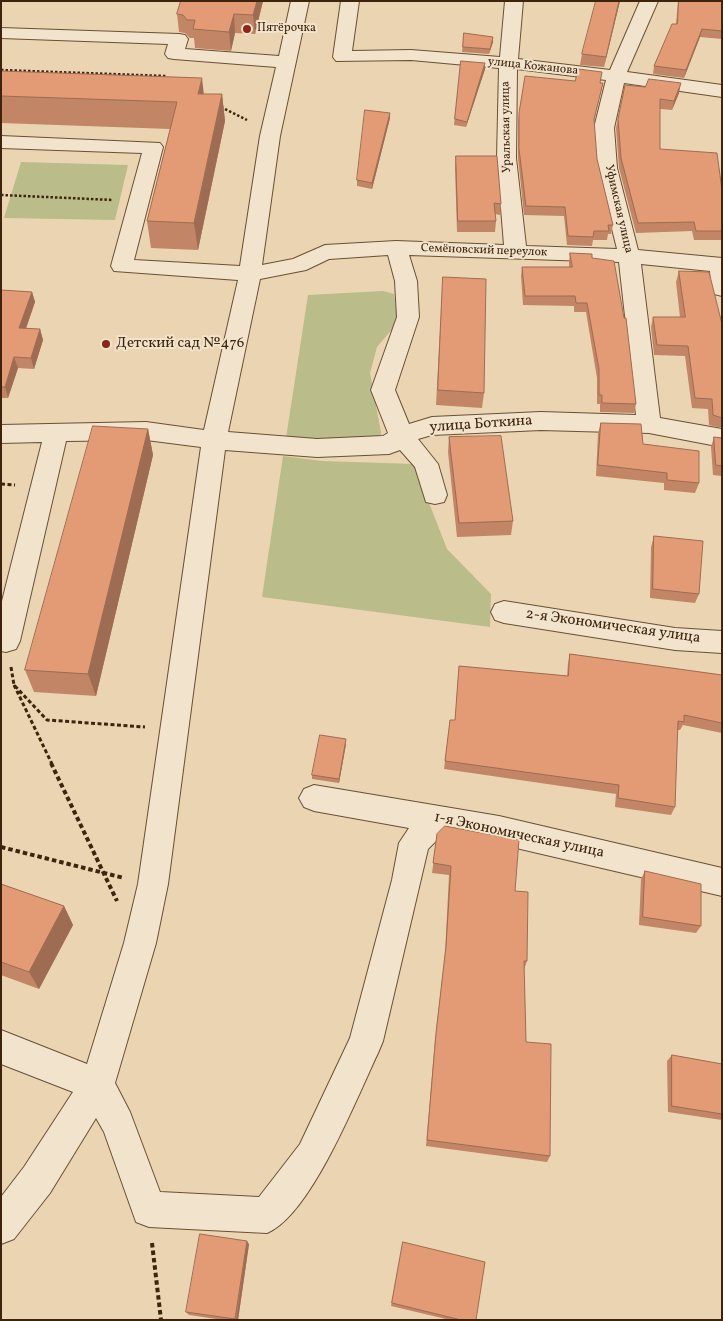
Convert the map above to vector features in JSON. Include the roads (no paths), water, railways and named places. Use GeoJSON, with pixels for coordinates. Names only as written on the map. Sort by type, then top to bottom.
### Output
{"type":"FeatureCollection","features":[{"type":"Feature","properties":{"kind":"street"},"geometry":{"type":"LineString","coordinates":[[1,1226],[37,1180],[97,1085],[140,943],[153,884],[214,440],[250,274],[270,136],[300,1]]}},
{"type":"Feature","properties":{"kind":"street","name":"улица Кожанова"},"geometry":{"type":"LineString","coordinates":[[350,1],[342,57],[409,55],[616,76],[722,91]]}},
{"type":"Feature","properties":{"kind":"street","name":"Уральская улица"},"geometry":{"type":"LineString","coordinates":[[514,1],[506,64],[507,170],[510,218],[516,252]]}},
{"type":"Feature","properties":{"kind":"street","name":"Уфимская улица"},"geometry":{"type":"LineString","coordinates":[[649,1],[616,76],[604,128],[607,168],[629,256],[649,424]]}},
{"type":"Feature","properties":{"kind":"street"},"geometry":{"type":"LineString","coordinates":[[1,33],[179,39],[174,54],[286,62]]}},
{"type":"Feature","properties":{"kind":"street","name":"Семёновский переулок"},"geometry":{"type":"LineString","coordinates":[[1,142],[153,147],[122,266],[250,274],[298,266],[325,252],[396,248],[629,256],[721,265]]}},
{"type":"Feature","properties":{"kind":"street"},"geometry":{"type":"LineString","coordinates":[[396,248],[406,281],[408,317],[384,390],[401,435],[426,464],[434,495]]}},
{"type":"Feature","properties":{"kind":"street"},"geometry":{"type":"LineString","coordinates":[[721,265],[722,289]]}},
{"type":"Feature","properties":{"kind":"street","name":"улица Боткина"},"geometry":{"type":"LineString","coordinates":[[1,434],[146,431],[214,440],[317,448],[389,445],[401,435],[432,426],[541,421],[649,424],[722,438]]}},
{"type":"Feature","properties":{"kind":"street"},"geometry":{"type":"LineString","coordinates":[[6,641],[56,433]]}},
{"type":"Feature","properties":{"kind":"street","name":"2-я Экономическая улица"},"geometry":{"type":"LineString","coordinates":[[504,612],[675,639],[722,642]]}},
{"type":"Feature","properties":{"kind":"street","name":"1-я Экономическая улица"},"geometry":{"type":"LineString","coordinates":[[314,798],[439,818],[722,882]]}},
{"type":"Feature","properties":{"kind":"street"},"geometry":{"type":"LineString","coordinates":[[1,1047],[97,1085],[118,1124],[149,1209],[268,1216],[312,1156],[366,1041],[407,880],[414,843],[439,818]]}},
{"type":"Feature","properties":{"kind":"place","name":"Пятёрочка"},"geometry":{"type":"Point","coordinates":[247,29]}},
{"type":"Feature","properties":{"kind":"place","name":"Детский сад №476"},"geometry":{"type":"Point","coordinates":[106,344]}}]}
